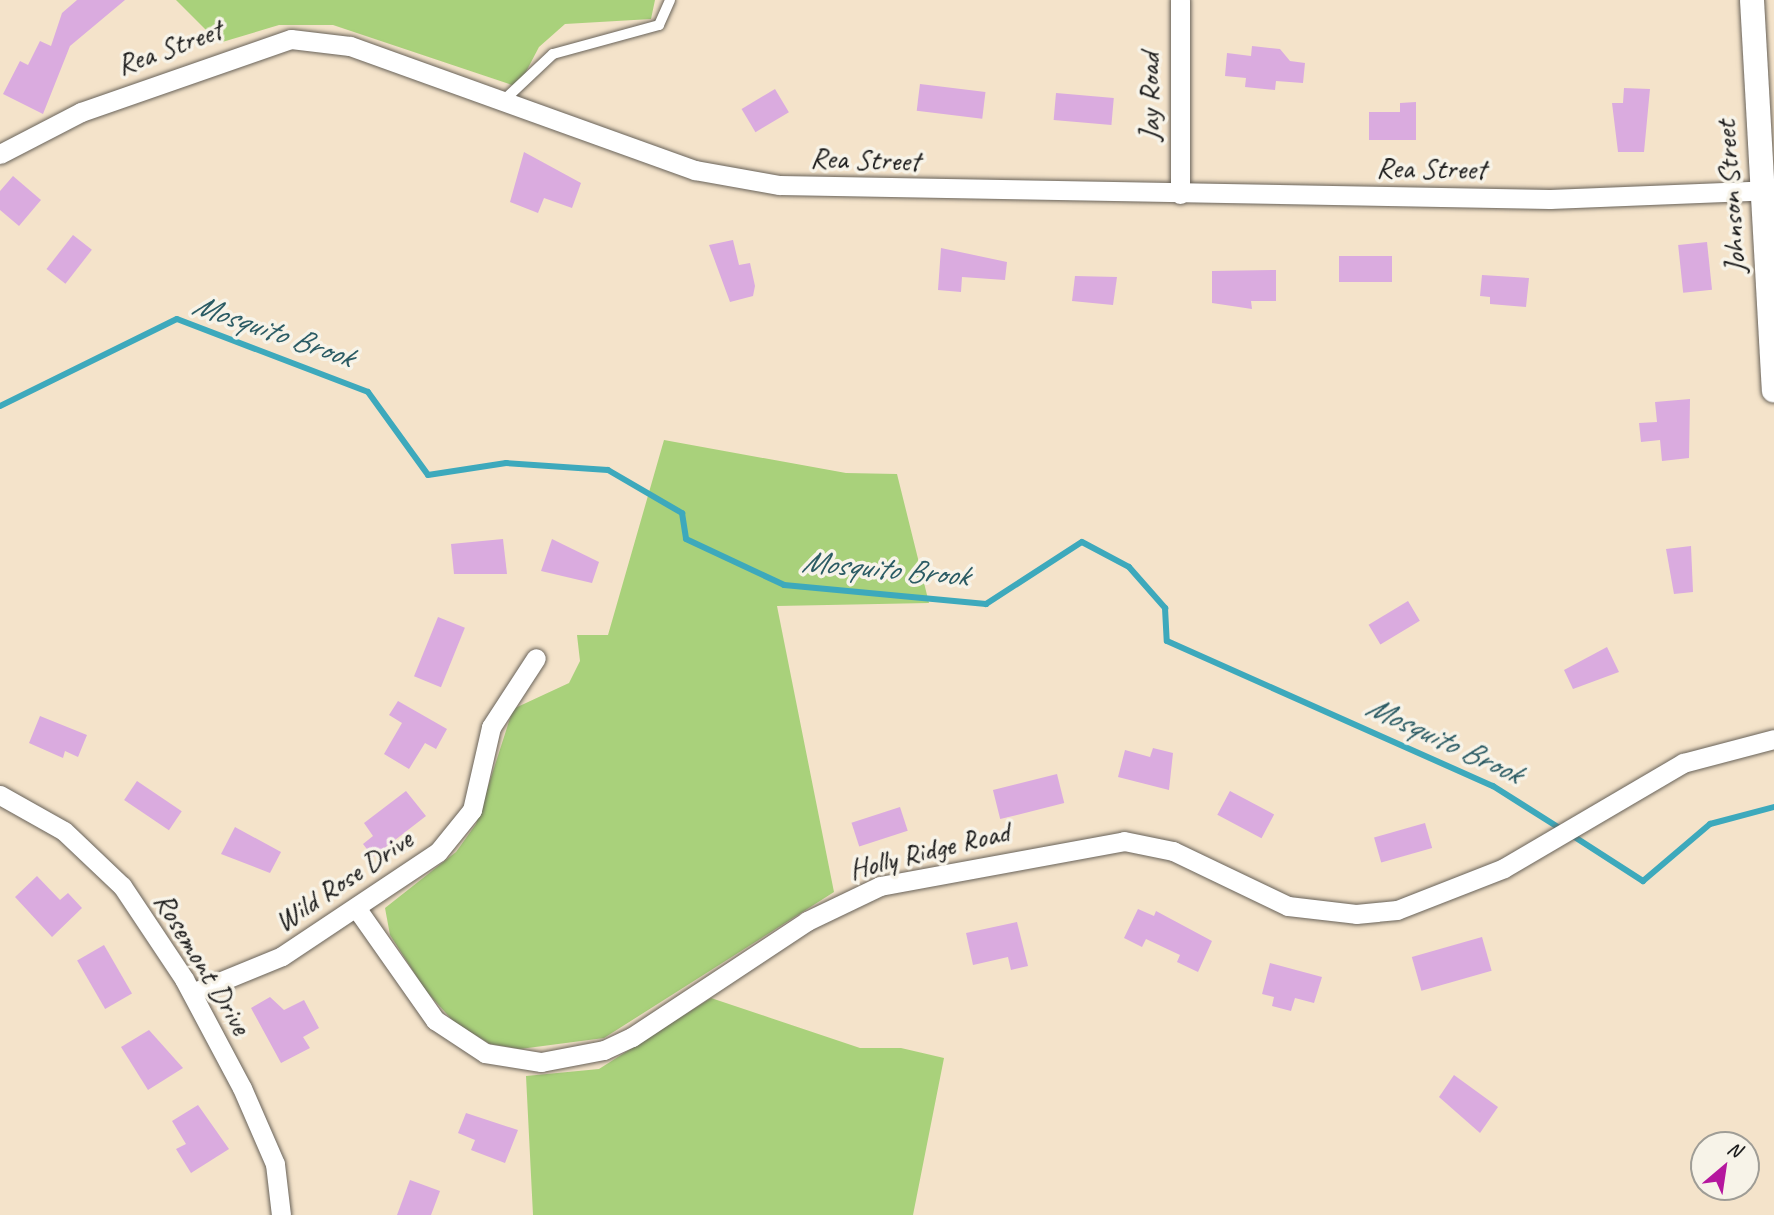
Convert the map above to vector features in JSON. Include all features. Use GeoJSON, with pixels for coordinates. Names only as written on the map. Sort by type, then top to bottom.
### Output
{"type":"FeatureCollection","features":[{"type":"Feature","properties":{"kind":"street","name":"Jay Road"},"geometry":{"type":"LineString","coordinates":[[1180,0],[1180,194]]}},
{"type":"Feature","properties":{"kind":"street","name":"Johnson Street"},"geometry":{"type":"LineString","coordinates":[[1752,0],[1767,190],[1774,390]]}},
{"type":"Feature","properties":{"kind":"street","name":"Rea Street"},"geometry":{"type":"LineString","coordinates":[[0,153],[81,112],[291,39],[350,46],[695,170],[779,185],[1550,199],[1767,190]]}},
{"type":"Feature","properties":{"kind":"street","name":"Wild Rose Drive"},"geometry":{"type":"LineString","coordinates":[[192,993],[282,956],[409,877],[456,833],[472,810],[491,727],[536,658]]}},
{"type":"Feature","properties":{"kind":"street","name":"Holly Ridge Road"},"geometry":{"type":"LineString","coordinates":[[357,909],[435,1020],[485,1053],[541,1062],[604,1050],[632,1037],[807,921],[880,886],[1124,841],[1172,851],[1267,899],[1356,914],[1397,910],[1460,890],[1683,763],[1774,739]]}},
{"type":"Feature","properties":{"kind":"street","name":"Rosemont Drive"},"geometry":{"type":"LineString","coordinates":[[0,795],[64,831],[122,886],[192,993],[266,1142],[281,1215]]}},
{"type":"Feature","properties":{"kind":"lane"},"geometry":{"type":"LineString","coordinates":[[502,102],[553,54],[659,25],[670,0]]}},
{"type":"Feature","properties":{"kind":"green space"},"geometry":{"type":"Polygon","coordinates":[[[176,0],[655,0],[651,19],[565,24],[539,47],[518,87],[333,25],[279,25],[219,43],[176,0]]]}},
{"type":"Feature","properties":{"kind":"green space"},"geometry":{"type":"Polygon","coordinates":[[[664,440],[846,473],[897,474],[929,603],[777,606],[834,892],[604,1038],[520,1049],[490,1044],[454,1022],[426,991],[390,935],[385,908],[456,852],[476,824],[513,709],[569,683],[580,661],[577,635],[608,635],[664,440]]]}},
{"type":"Feature","properties":{"kind":"green space"},"geometry":{"type":"Polygon","coordinates":[[[711,998],[860,1048],[901,1048],[944,1058],[913,1215],[533,1215],[526,1076],[599,1069],[711,998]]]}},
{"type":"Feature","properties":{"kind":"building"},"geometry":{"type":"Polygon","coordinates":[[[77,0],[125,0],[70,46],[43,114],[3,94],[20,61],[28,65],[40,41],[51,46],[62,13],[77,0]]]}},
{"type":"Feature","properties":{"kind":"building"},"geometry":{"type":"Polygon","coordinates":[[[1252,46],[1280,49],[1290,61],[1305,63],[1303,83],[1276,81],[1275,90],[1245,87],[1246,78],[1225,76],[1227,53],[1251,56],[1252,46]]]}},
{"type":"Feature","properties":{"kind":"building"},"geometry":{"type":"Polygon","coordinates":[[[920,84],[986,92],[982,119],[917,111],[920,84]]]}},
{"type":"Feature","properties":{"kind":"building"},"geometry":{"type":"Polygon","coordinates":[[[1624,88],[1650,89],[1644,152],[1618,152],[1612,103],[1623,103],[1624,88]]]}},
{"type":"Feature","properties":{"kind":"building"},"geometry":{"type":"Polygon","coordinates":[[[775,89],[789,112],[755,132],[742,109],[775,89]]]}},
{"type":"Feature","properties":{"kind":"building"},"geometry":{"type":"Polygon","coordinates":[[[1056,93],[1114,98],[1111,125],[1054,120],[1056,93]]]}},
{"type":"Feature","properties":{"kind":"building"},"geometry":{"type":"Polygon","coordinates":[[[1416,102],[1416,140],[1369,140],[1369,112],[1400,112],[1400,103],[1416,102]]]}},
{"type":"Feature","properties":{"kind":"building"},"geometry":{"type":"Polygon","coordinates":[[[524,152],[581,183],[572,208],[544,198],[538,213],[510,202],[524,152]]]}},
{"type":"Feature","properties":{"kind":"building"},"geometry":{"type":"Polygon","coordinates":[[[13,176],[41,200],[19,226],[0,210],[0,191],[13,176]]]}},
{"type":"Feature","properties":{"kind":"building"},"geometry":{"type":"Polygon","coordinates":[[[73,235],[92,250],[65,284],[47,269],[73,235]]]}},
{"type":"Feature","properties":{"kind":"building"},"geometry":{"type":"Polygon","coordinates":[[[733,240],[739,265],[750,263],[755,286],[753,296],[730,302],[709,245],[733,240]]]}},
{"type":"Feature","properties":{"kind":"building"},"geometry":{"type":"Polygon","coordinates":[[[1707,242],[1712,290],[1683,293],[1678,245],[1707,242]]]}},
{"type":"Feature","properties":{"kind":"building"},"geometry":{"type":"Polygon","coordinates":[[[941,248],[1007,262],[1005,280],[962,277],[961,292],[938,290],[941,248]]]}},
{"type":"Feature","properties":{"kind":"building"},"geometry":{"type":"Polygon","coordinates":[[[1339,256],[1392,256],[1392,282],[1339,282],[1339,256]]]}},
{"type":"Feature","properties":{"kind":"building"},"geometry":{"type":"Polygon","coordinates":[[[1276,270],[1276,301],[1251,301],[1252,309],[1212,303],[1212,271],[1276,270]]]}},
{"type":"Feature","properties":{"kind":"building"},"geometry":{"type":"Polygon","coordinates":[[[1482,275],[1529,278],[1526,307],[1490,304],[1490,297],[1480,296],[1482,275]]]}},
{"type":"Feature","properties":{"kind":"building"},"geometry":{"type":"Polygon","coordinates":[[[1075,276],[1117,277],[1113,305],[1072,301],[1075,276]]]}},
{"type":"Feature","properties":{"kind":"building"},"geometry":{"type":"Polygon","coordinates":[[[1690,399],[1689,458],[1662,461],[1660,440],[1641,442],[1639,423],[1657,422],[1655,402],[1690,399]]]}},
{"type":"Feature","properties":{"kind":"building"},"geometry":{"type":"Polygon","coordinates":[[[503,539],[507,574],[454,574],[451,544],[503,539]]]}},
{"type":"Feature","properties":{"kind":"building"},"geometry":{"type":"Polygon","coordinates":[[[552,539],[599,562],[592,583],[541,571],[552,539]]]}},
{"type":"Feature","properties":{"kind":"building"},"geometry":{"type":"Polygon","coordinates":[[[1691,546],[1693,592],[1674,594],[1666,549],[1691,546]]]}},
{"type":"Feature","properties":{"kind":"building"},"geometry":{"type":"Polygon","coordinates":[[[1408,601],[1420,621],[1380,644],[1369,625],[1408,601]]]}},
{"type":"Feature","properties":{"kind":"building"},"geometry":{"type":"Polygon","coordinates":[[[438,617],[465,628],[441,687],[414,676],[438,617]]]}},
{"type":"Feature","properties":{"kind":"building"},"geometry":{"type":"Polygon","coordinates":[[[1607,647],[1619,672],[1573,689],[1564,670],[1607,647]]]}},
{"type":"Feature","properties":{"kind":"building"},"geometry":{"type":"Polygon","coordinates":[[[398,701],[447,729],[436,749],[425,743],[409,769],[384,754],[402,723],[389,715],[398,701]]]}},
{"type":"Feature","properties":{"kind":"building"},"geometry":{"type":"Polygon","coordinates":[[[40,716],[87,735],[78,757],[65,751],[63,758],[29,743],[40,716]]]}},
{"type":"Feature","properties":{"kind":"building"},"geometry":{"type":"Polygon","coordinates":[[[1153,748],[1173,753],[1169,790],[1118,777],[1125,750],[1150,757],[1153,748]]]}},
{"type":"Feature","properties":{"kind":"building"},"geometry":{"type":"Polygon","coordinates":[[[1057,774],[1064,803],[1000,819],[993,790],[1057,774]]]}},
{"type":"Feature","properties":{"kind":"building"},"geometry":{"type":"Polygon","coordinates":[[[137,781],[182,811],[169,830],[124,800],[137,781]]]}},
{"type":"Feature","properties":{"kind":"building"},"geometry":{"type":"Polygon","coordinates":[[[406,791],[426,816],[373,857],[363,844],[373,836],[364,823],[406,791]]]}},
{"type":"Feature","properties":{"kind":"building"},"geometry":{"type":"Polygon","coordinates":[[[1230,791],[1274,814],[1261,838],[1217,815],[1230,791]]]}},
{"type":"Feature","properties":{"kind":"building"},"geometry":{"type":"Polygon","coordinates":[[[900,807],[908,831],[859,847],[851,823],[900,807]]]}},
{"type":"Feature","properties":{"kind":"building"},"geometry":{"type":"Polygon","coordinates":[[[1425,823],[1432,848],[1381,863],[1374,838],[1425,823]]]}},
{"type":"Feature","properties":{"kind":"building"},"geometry":{"type":"Polygon","coordinates":[[[235,827],[281,852],[270,873],[221,854],[235,827]]]}},
{"type":"Feature","properties":{"kind":"building"},"geometry":{"type":"Polygon","coordinates":[[[37,876],[60,900],[68,893],[82,908],[52,937],[15,897],[37,876]]]}},
{"type":"Feature","properties":{"kind":"building"},"geometry":{"type":"Polygon","coordinates":[[[1138,909],[1154,916],[1156,911],[1212,941],[1198,972],[1177,962],[1180,955],[1146,939],[1142,947],[1124,938],[1138,909]]]}},
{"type":"Feature","properties":{"kind":"building"},"geometry":{"type":"Polygon","coordinates":[[[1017,922],[1028,966],[1011,970],[1008,957],[973,965],[966,933],[1017,922]]]}},
{"type":"Feature","properties":{"kind":"building"},"geometry":{"type":"Polygon","coordinates":[[[1482,937],[1492,971],[1421,991],[1412,957],[1482,937]]]}},
{"type":"Feature","properties":{"kind":"building"},"geometry":{"type":"Polygon","coordinates":[[[104,945],[132,993],[105,1009],[77,960],[104,945]]]}},
{"type":"Feature","properties":{"kind":"building"},"geometry":{"type":"Polygon","coordinates":[[[1270,963],[1322,977],[1314,1003],[1295,998],[1291,1011],[1272,1006],[1274,997],[1262,994],[1270,963]]]}},
{"type":"Feature","properties":{"kind":"building"},"geometry":{"type":"Polygon","coordinates":[[[270,997],[284,1010],[304,1000],[319,1028],[303,1037],[310,1048],[281,1063],[251,1008],[270,997]]]}},
{"type":"Feature","properties":{"kind":"building"},"geometry":{"type":"Polygon","coordinates":[[[149,1030],[183,1068],[148,1090],[121,1047],[149,1030]]]}},
{"type":"Feature","properties":{"kind":"building"},"geometry":{"type":"Polygon","coordinates":[[[1454,1075],[1498,1107],[1480,1133],[1439,1097],[1454,1075]]]}},
{"type":"Feature","properties":{"kind":"building"},"geometry":{"type":"Polygon","coordinates":[[[198,1105],[229,1149],[191,1173],[176,1149],[186,1144],[172,1121],[198,1105]]]}},
{"type":"Feature","properties":{"kind":"building"},"geometry":{"type":"Polygon","coordinates":[[[466,1113],[518,1130],[505,1163],[471,1150],[475,1140],[458,1133],[466,1113]]]}},
{"type":"Feature","properties":{"kind":"building"},"geometry":{"type":"Polygon","coordinates":[[[410,1180],[440,1191],[431,1215],[397,1215],[410,1180]]]}},
{"type":"Feature","properties":{"kind":"waterway","name":"Mosquito Brook"},"geometry":{"type":"LineString","coordinates":[[0,406],[177,319],[368,392],[428,475],[506,463],[608,470],[682,513],[686,539],[784,585],[986,604],[1082,542],[1129,567],[1165,608],[1167,641],[1493,786],[1561,829]]}},
{"type":"Feature","properties":{"kind":"waterway","name":"Mosquito Brook"},"geometry":{"type":"LineString","coordinates":[[1570,834],[1643,881],[1710,824],[1774,807]]}}]}
